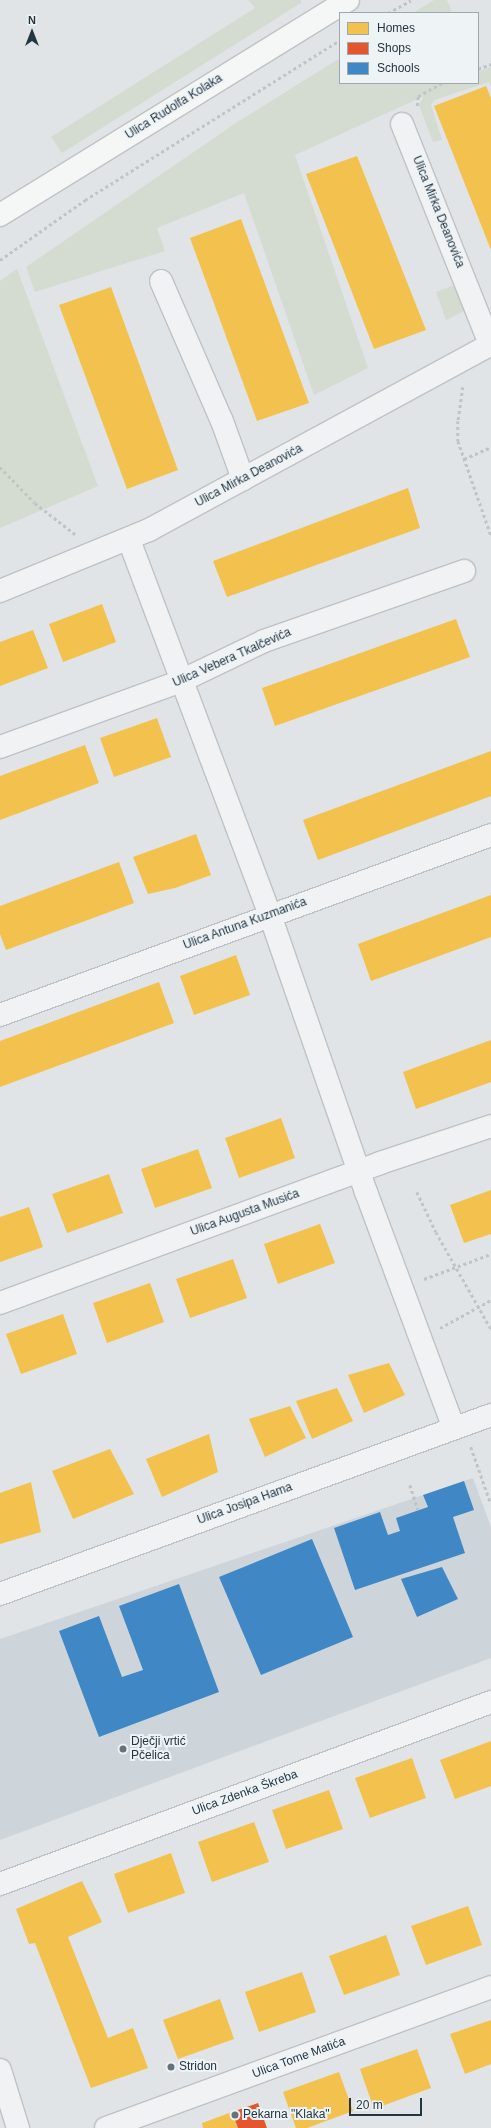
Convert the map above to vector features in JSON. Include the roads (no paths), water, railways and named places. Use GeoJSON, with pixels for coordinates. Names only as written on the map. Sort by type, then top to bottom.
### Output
{"type":"FeatureCollection","features":[{"type":"Feature","properties":{"kind":"main road","name":"Ulica Rudolfa Kolaka"},"geometry":{"type":"LineString","coordinates":[[0,215],[348,0]]}},
{"type":"Feature","properties":{"kind":"street","name":"Ulica Mirka Deanovića"},"geometry":{"type":"LineString","coordinates":[[0,591],[129,540],[244,479],[490,344],[402,124]]}},
{"type":"Feature","properties":{"kind":"street"},"geometry":{"type":"LineString","coordinates":[[161,281],[222,421],[244,479]]}},
{"type":"Feature","properties":{"kind":"street"},"geometry":{"type":"LineString","coordinates":[[129,540],[270,915],[359,1172],[461,1434]]}},
{"type":"Feature","properties":{"kind":"street","name":"Ulica Vebera Tkalčevića"},"geometry":{"type":"LineString","coordinates":[[0,747],[181,681],[264,641],[464,571]]}},
{"type":"Feature","properties":{"kind":"street","name":"Ulica Antuna Kuzmanića"},"geometry":{"type":"LineString","coordinates":[[0,1015],[491,835]]}},
{"type":"Feature","properties":{"kind":"street","name":"Ulica Augusta Musića"},"geometry":{"type":"LineString","coordinates":[[0,1303],[359,1172],[491,1126]]}},
{"type":"Feature","properties":{"kind":"street","name":"Ulica Josipa Hama"},"geometry":{"type":"LineString","coordinates":[[0,1594],[461,1434],[491,1415]]}},
{"type":"Feature","properties":{"kind":"street","name":"Ulica Zdenka Škreba"},"geometry":{"type":"LineString","coordinates":[[0,1884],[491,1702]]}},
{"type":"Feature","properties":{"kind":"street","name":"Ulica Tome Matića"},"geometry":{"type":"LineString","coordinates":[[106,2128],[491,1987]]}},
{"type":"Feature","properties":{"kind":"street"},"geometry":{"type":"LineString","coordinates":[[0,2070],[18,2128]]}},
{"type":"Feature","properties":{"kind":"place","name":"Dječji vrtić Pčelica"},"geometry":{"type":"Point","coordinates":[123,1749]}},
{"type":"Feature","properties":{"kind":"place","name":"Stridon"},"geometry":{"type":"Point","coordinates":[171,2067]}},
{"type":"Feature","properties":{"kind":"place","name":"Pekarna \"Klaka\""},"geometry":{"type":"Point","coordinates":[235,2115]}}]}
